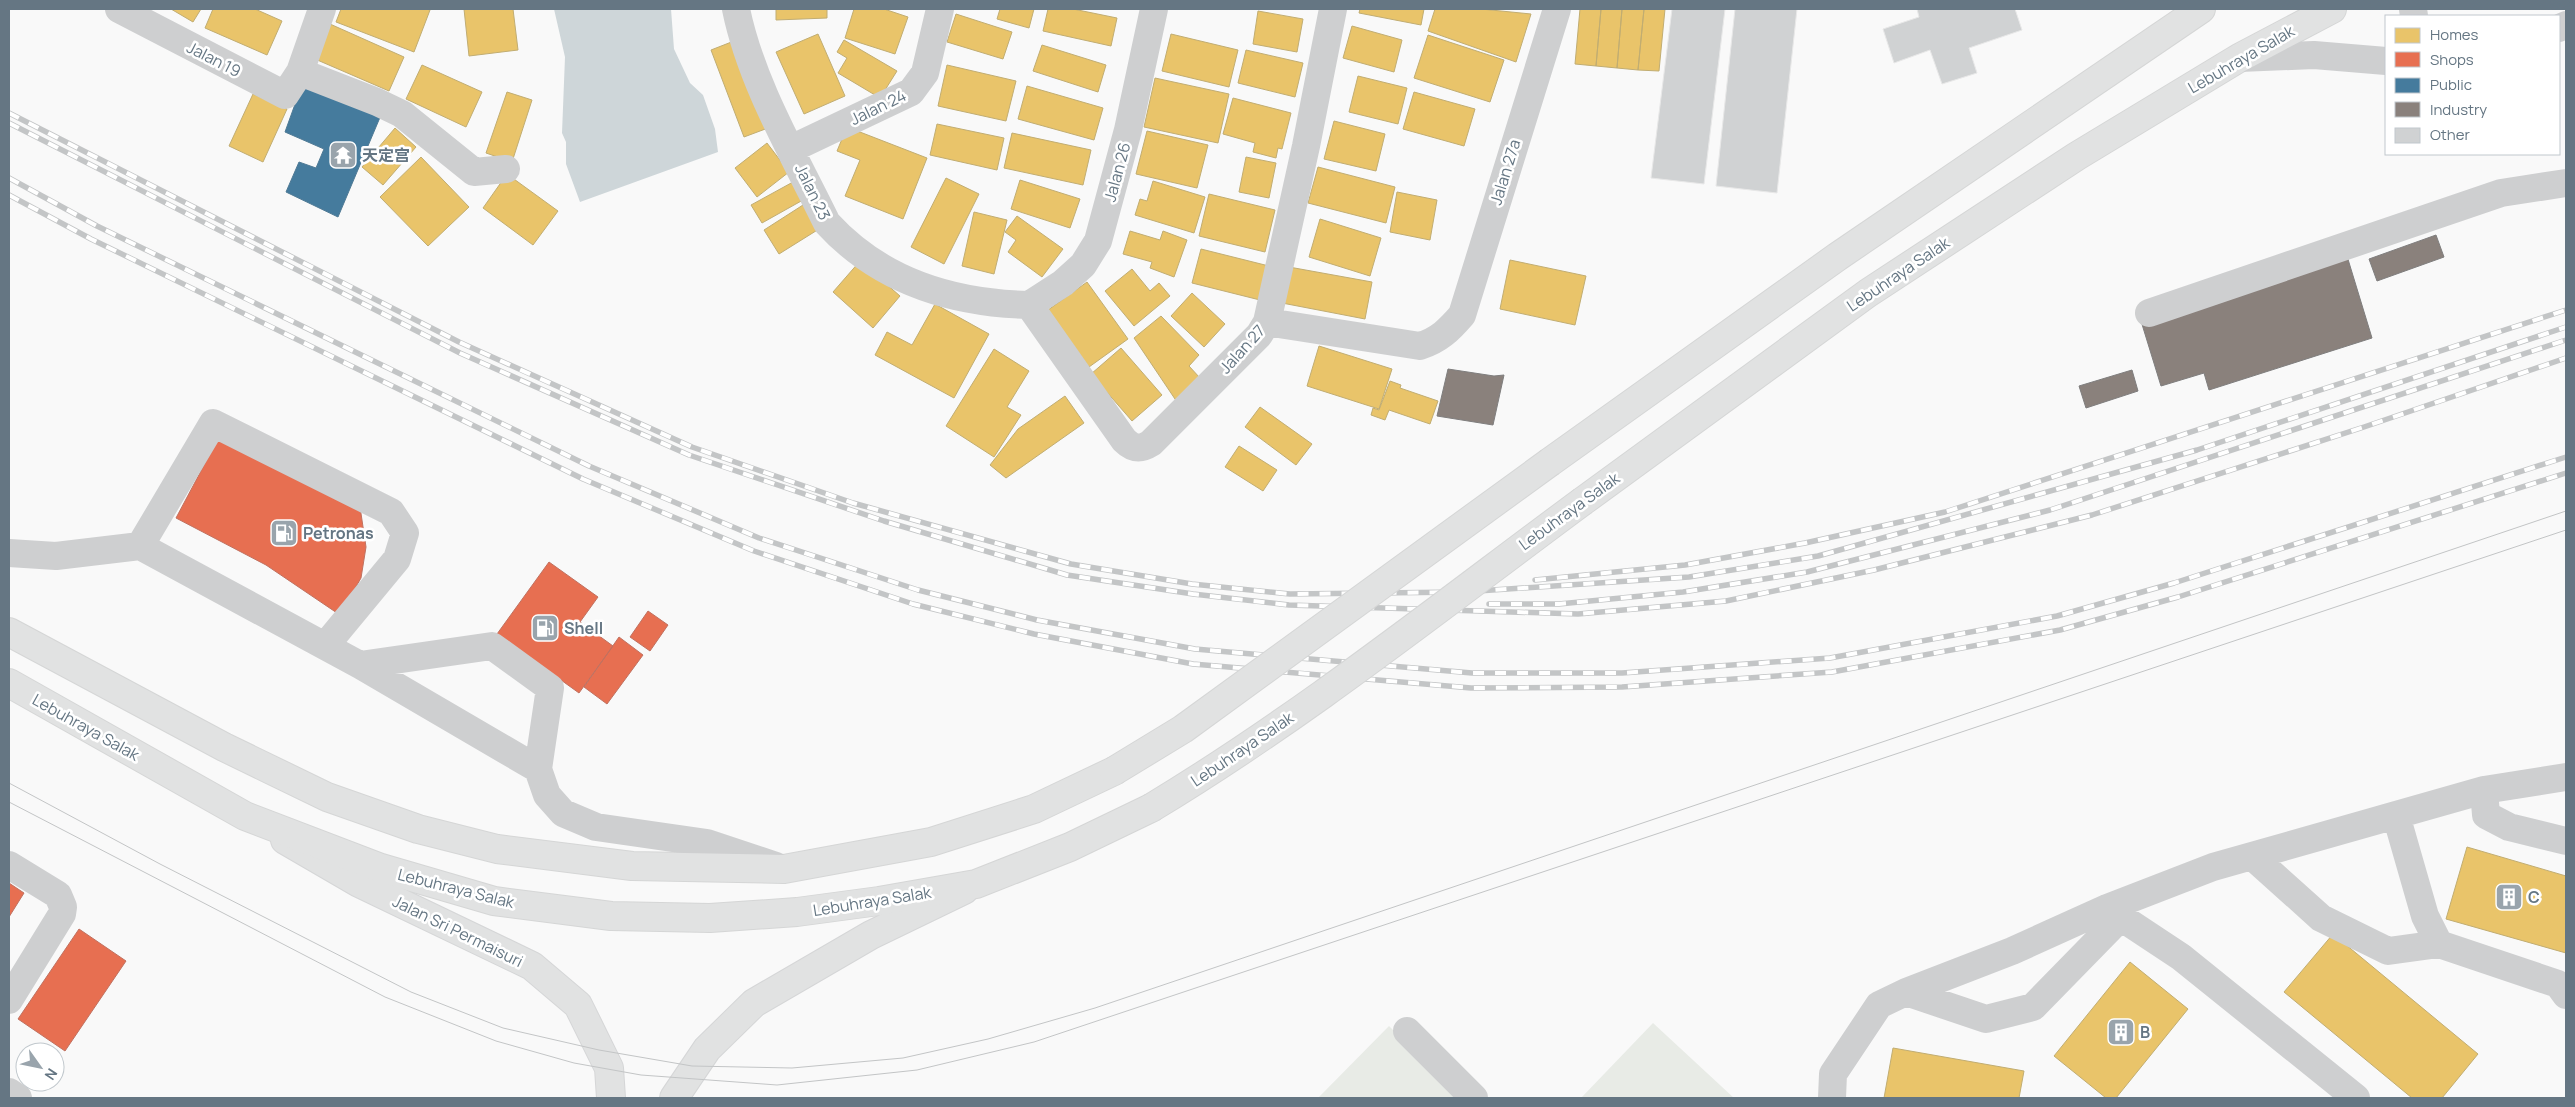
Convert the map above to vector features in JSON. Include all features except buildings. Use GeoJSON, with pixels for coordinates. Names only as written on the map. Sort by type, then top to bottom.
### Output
{"type":"FeatureCollection","features":[{"type":"Feature","properties":{"kind":"main road"},"geometry":{"type":"LineString","coordinates":[[9,632],[224,747],[310,789],[418,829],[497,849],[632,866],[784,869],[931,842],[1034,808],[1114,771],[1183,729],[1550,462],[1837,257],[2201,9]]}},
{"type":"Feature","properties":{"kind":"main road","name":"Lebuhraya Salak"},"geometry":{"type":"LineString","coordinates":[[9,683],[245,816],[381,868],[494,901],[610,916],[710,918],[797,912],[879,901],[976,884],[1070,847],[1150,808],[1210,772],[1272,730],[1868,293],[2077,156],[2239,58],[2332,9]]}},
{"type":"Feature","properties":{"kind":"main road","name":"Jalan Sri Permaisuri"},"geometry":{"type":"LineString","coordinates":[[245,816],[359,883],[532,966],[578,1005],[609,1068],[611,1098]]}},
{"type":"Feature","properties":{"kind":"main road"},"geometry":{"type":"LineString","coordinates":[[674,1098],[706,1049],[754,1003],[871,935],[976,884]]}},
{"type":"Feature","properties":{"kind":"street","name":"Jalan 19"},"geometry":{"type":"LineString","coordinates":[[119,9],[285,95],[300,72]]}},
{"type":"Feature","properties":{"kind":"street"},"geometry":{"type":"LineString","coordinates":[[322,9],[300,72],[402,114],[474,172],[506,169]]}},
{"type":"Feature","properties":{"kind":"street","name":"Jalan 23"},"geometry":{"type":"LineString","coordinates":[[736,9],[742,37],[758,80],[827,223],[857,250],[897,275],[944,295],[989,304],[1029,305]]}},
{"type":"Feature","properties":{"kind":"street","name":"Jalan 24"},"geometry":{"type":"LineString","coordinates":[[791,148],[911,92],[925,73],[940,9]]}},
{"type":"Feature","properties":{"kind":"street","name":"Jalan 26"},"geometry":{"type":"LineString","coordinates":[[1029,305],[1063,282],[1083,265],[1098,240],[1128,130],[1154,9]]}},
{"type":"Feature","properties":{"kind":"street","name":"Jalan 27"},"geometry":{"type":"LineString","coordinates":[[1029,305],[1124,440],[1131,447],[1143,448],[1151,443],[1259,335],[1267,322],[1306,146],[1333,9]]}},
{"type":"Feature","properties":{"kind":"street","name":"Jalan 27a"},"geometry":{"type":"LineString","coordinates":[[1267,322],[1420,346],[1435,342],[1447,332],[1462,315],[1557,9]]}},
{"type":"Feature","properties":{"kind":"street"},"geometry":{"type":"LineString","coordinates":[[2239,58],[2322,56],[2385,61]]}},
{"type":"Feature","properties":{"kind":"street"},"geometry":{"type":"LineString","coordinates":[[2149,312],[2501,193],[2566,183]]}},
{"type":"Feature","properties":{"kind":"street"},"geometry":{"type":"LineString","coordinates":[[140,546],[213,423],[392,512],[405,533],[397,559],[325,646]]}},
{"type":"Feature","properties":{"kind":"street"},"geometry":{"type":"LineString","coordinates":[[9,553],[56,556],[140,546],[325,646],[538,769]]}},
{"type":"Feature","properties":{"kind":"street"},"geometry":{"type":"LineString","coordinates":[[360,666],[492,646],[550,688],[538,769],[547,795],[563,813],[596,826],[707,843],[784,869]]}},
{"type":"Feature","properties":{"kind":"street"},"geometry":{"type":"LineString","coordinates":[[1832,1098],[1833,1074],[1879,1005],[1906,992],[2114,913],[2213,867],[2484,790],[2566,777]]}},
{"type":"Feature","properties":{"kind":"street"},"geometry":{"type":"LineString","coordinates":[[2484,790],[2486,815],[2509,826],[2566,841]]}},
{"type":"Feature","properties":{"kind":"street"},"geometry":{"type":"LineString","coordinates":[[2396,815],[2425,916],[2438,944]]}},
{"type":"Feature","properties":{"kind":"street"},"geometry":{"type":"LineString","coordinates":[[2252,856],[2322,918],[2388,951],[2438,944],[2558,984],[2566,994]]}},
{"type":"Feature","properties":{"kind":"street"},"geometry":{"type":"LineString","coordinates":[[9,865],[58,895],[63,908],[62,914],[9,1000]]}},
{"type":"Feature","properties":{"kind":"street"},"geometry":{"type":"LineString","coordinates":[[1906,992],[1986,1019],[2033,1007],[2114,913]]}},
{"type":"Feature","properties":{"kind":"street"},"geometry":{"type":"LineString","coordinates":[[2114,913],[2181,957],[2356,1098]]}},
{"type":"Feature","properties":{"kind":"street"},"geometry":{"type":"LineString","coordinates":[[1407,1031],[1474,1098]]}},
{"type":"Feature","properties":{"kind":"street"},"geometry":{"type":"LineString","coordinates":[[9,1092],[18,1098]]}},
{"type":"Feature","properties":{"kind":"shaded area"},"geometry":{"type":"Polygon","coordinates":[[[554,9],[671,9],[674,49],[690,83],[703,95],[715,129],[718,152],[580,202],[566,164],[566,142],[562,133],[565,57],[554,9]]]}},
{"type":"Feature","properties":{"kind":"shaded area"},"geometry":{"type":"Polygon","coordinates":[[[1653,1023],[1734,1098],[1581,1098],[1653,1023]]]}},
{"type":"Feature","properties":{"kind":"shaded area"},"geometry":{"type":"Polygon","coordinates":[[[1389,1026],[1461,1098],[1318,1098],[1389,1026]]]}},
{"type":"Feature","properties":{"kind":"tram line"},"geometry":{"type":"LineString","coordinates":[[9,783],[160,864],[411,992],[503,1028],[599,1050],[692,1066],[792,1068],[903,1058],[988,1039],[1095,1008],[2566,511]]}},
{"type":"Feature","properties":{"kind":"tram line"},"geometry":{"type":"LineString","coordinates":[[9,802],[385,997],[496,1041],[574,1063],[641,1075],[777,1085],[917,1070],[1034,1042],[2566,530]]}},
{"type":"Feature","properties":{"kind":"railway"},"geometry":{"type":"LineString","coordinates":[[9,113],[459,342],[692,447],[853,503],[1071,564],[1192,584],[1290,594],[1463,592],[1689,577],[1818,556],[2197,450],[2566,327]]}},
{"type":"Feature","properties":{"kind":"railway"},"geometry":{"type":"LineString","coordinates":[[9,123],[460,353],[689,455],[884,521],[1067,575],[1193,594],[1289,605],[1578,614],[1726,601],[1874,570],[2092,515],[2364,427],[2566,358]]}},
{"type":"Feature","properties":{"kind":"railway"},"geometry":{"type":"LineString","coordinates":[[9,178],[97,226],[589,466],[759,538],[918,590],[1037,620],[1195,649],[1472,673],[1622,673],[1830,658],[2057,616],[2174,583],[2566,457]]}},
{"type":"Feature","properties":{"kind":"railway"},"geometry":{"type":"LineString","coordinates":[[9,195],[91,239],[583,479],[754,551],[913,604],[1034,634],[1193,664],[1471,688],[1622,687],[1832,672],[2060,630],[2178,597],[2566,473]]}},
{"type":"Feature","properties":{"kind":"railway"},"geometry":{"type":"LineString","coordinates":[[1535,580],[1685,565],[1805,543],[1945,512],[2566,310]]}},
{"type":"Feature","properties":{"kind":"railway"},"geometry":{"type":"LineString","coordinates":[[1489,604],[1559,604],[1683,592],[1807,572],[2050,510],[2566,340]]}},
{"type":"Feature","properties":{"kind":"place","name":"天定宫"},"geometry":{"type":"Point","coordinates":[343,155]}},
{"type":"Feature","properties":{"kind":"place","name":"Petronas"},"geometry":{"type":"Point","coordinates":[284,533]}},
{"type":"Feature","properties":{"kind":"place","name":"Shell"},"geometry":{"type":"Point","coordinates":[545,628]}},
{"type":"Feature","properties":{"kind":"place","name":"C"},"geometry":{"type":"Point","coordinates":[2509,897]}},
{"type":"Feature","properties":{"kind":"place","name":"B"},"geometry":{"type":"Point","coordinates":[2121,1032]}}]}
